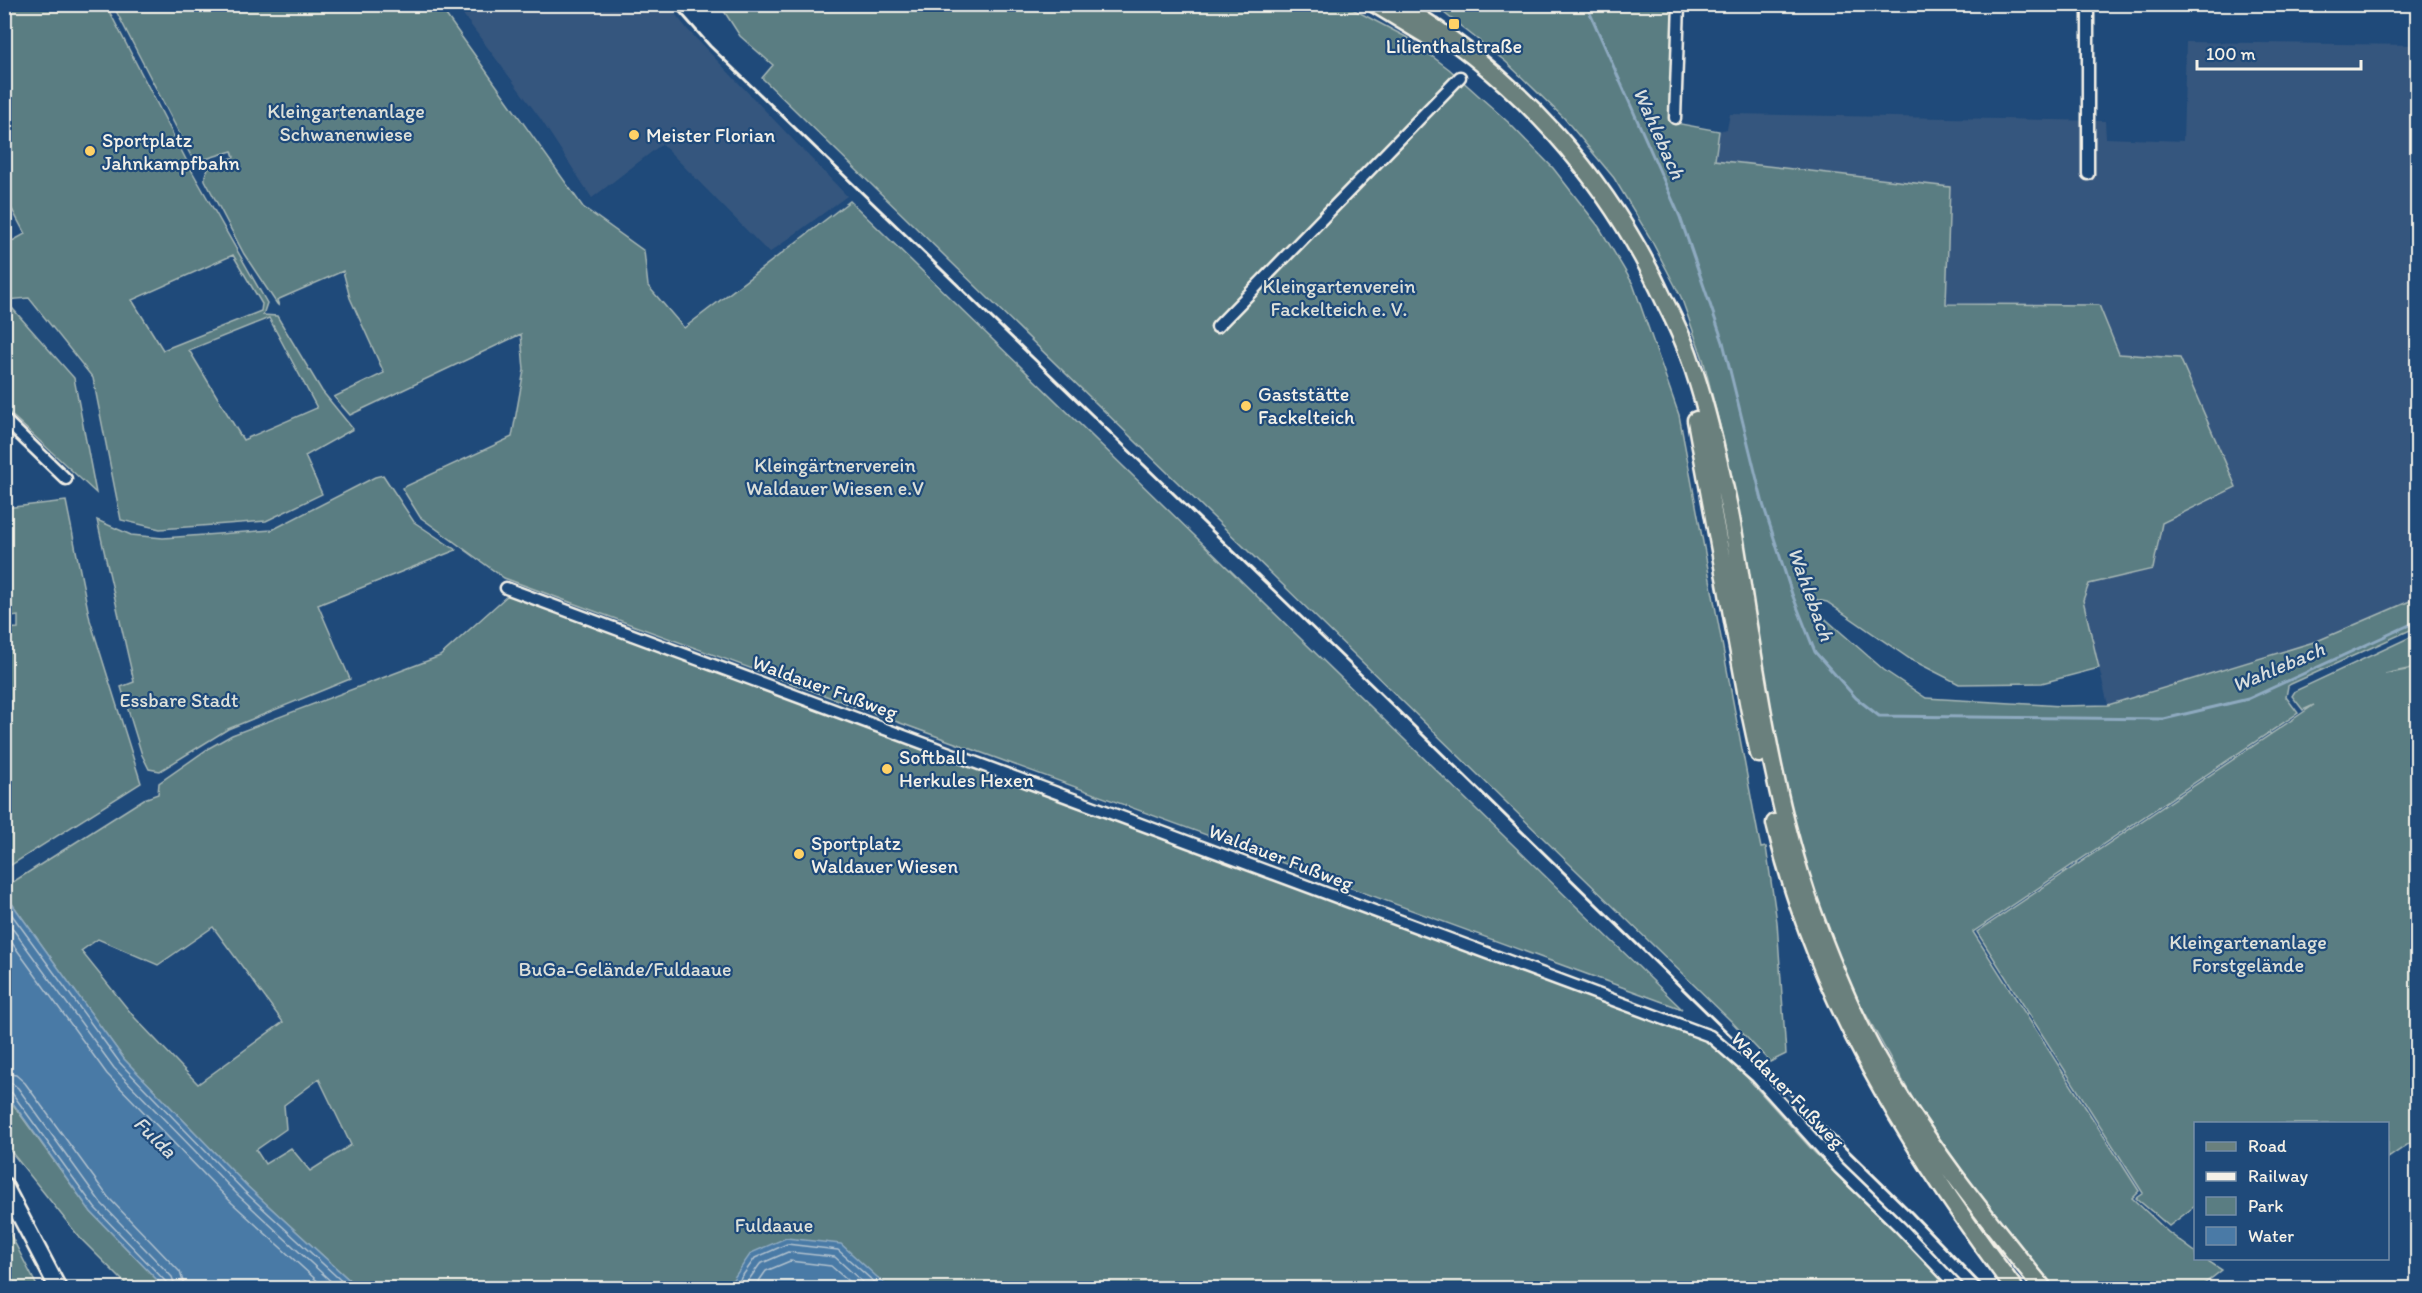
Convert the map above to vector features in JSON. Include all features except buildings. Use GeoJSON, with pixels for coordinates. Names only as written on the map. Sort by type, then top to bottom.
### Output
{"type":"FeatureCollection","features":[{"type":"Feature","properties":{"kind":"main road"},"geometry":{"type":"LineString","coordinates":[[1375,4],[1432,38]]}},
{"type":"Feature","properties":{"kind":"main road"},"geometry":{"type":"LineString","coordinates":[[1390,4],[1479,73],[1536,125],[1583,181],[1635,260],[1682,367],[1700,437],[1749,707],[1787,867],[1813,945],[1854,1039],[1880,1090],[1978,1240],[2014,1288]]}},
{"type":"Feature","properties":{"kind":"main road"},"geometry":{"type":"LineString","coordinates":[[1398,4],[1412,9],[1505,82],[1566,144],[1599,185],[1653,274],[1689,356],[1724,482],[1769,748],[1790,835],[1812,909],[1876,1057],[1921,1130],[2043,1288]]}},
{"type":"Feature","properties":{"kind":"street"},"geometry":{"type":"LineString","coordinates":[[1675,118],[1678,4]]}},
{"type":"Feature","properties":{"kind":"street"},"geometry":{"type":"LineString","coordinates":[[2088,4],[2088,174]]}},
{"type":"Feature","properties":{"kind":"street"},"geometry":{"type":"LineString","coordinates":[[1216,327],[1460,77]]}},
{"type":"Feature","properties":{"kind":"street"},"geometry":{"type":"LineString","coordinates":[[4,419],[66,478]]}},
{"type":"Feature","properties":{"kind":"street","name":"Waldauer Fußweg"},"geometry":{"type":"LineString","coordinates":[[506,588],[1710,1036],[1756,1076],[1839,1168],[1959,1288]]}},
{"type":"Feature","properties":{"kind":"street"},"geometry":{"type":"LineString","coordinates":[[4,1185],[58,1288]]}},
{"type":"Feature","properties":{"kind":"shaded area"},"geometry":{"type":"Polygon","coordinates":[[[456,5],[668,5],[688,30],[847,196],[769,253],[662,144],[592,198],[540,118],[456,5]]]}},
{"type":"Feature","properties":{"kind":"shaded area"},"geometry":{"type":"Polygon","coordinates":[[[2186,42],[2417,45],[2417,598],[2317,641],[2108,705],[2083,600],[2089,584],[2153,569],[2162,524],[2236,487],[2180,358],[2119,354],[2099,305],[1946,304],[1950,187],[1715,160],[1719,131],[1727,129],[1730,114],[2105,121],[2106,138],[2183,141],[2186,42]]]}},
{"type":"Feature","properties":{"kind":"green space"},"geometry":{"type":"Polygon","coordinates":[[[4,5],[106,5],[193,173],[267,303],[263,315],[277,316],[322,391],[353,429],[305,456],[322,494],[266,521],[160,529],[121,520],[93,378],[29,298],[5,300],[5,245],[25,234],[5,196],[4,5]],[[233,255],[132,300],[163,350],[261,311],[262,304],[233,255]],[[269,318],[189,350],[243,440],[317,408],[269,318]]]}},
{"type":"Feature","properties":{"kind":"green space","name":"Kleingärtnerverein Waldauer Wiesen e.V"},"geometry":{"type":"Polygon","coordinates":[[[113,5],[439,5],[583,207],[644,251],[648,286],[684,328],[850,201],[1682,1009],[504,578],[420,517],[402,488],[512,437],[524,370],[521,334],[350,415],[334,397],[384,373],[350,298],[343,271],[277,300],[279,306],[277,304],[244,254],[205,180],[210,167],[234,157],[232,151],[202,160],[191,156],[113,5]]]}},
{"type":"Feature","properties":{"kind":"green space","name":"Kleingartenverein Fackelteich e. V."},"geometry":{"type":"Polygon","coordinates":[[[720,5],[1345,5],[1406,37],[1449,69],[1508,122],[1553,168],[1599,227],[1633,284],[1679,415],[1758,834],[1761,848],[1766,847],[1777,922],[1786,1054],[1770,1062],[1731,1021],[762,78],[773,65],[740,36],[720,5]]]}},
{"type":"Feature","properties":{"kind":"green space"},"geometry":{"type":"Polygon","coordinates":[[[1434,5],[1676,5],[1675,123],[1719,131],[1715,160],[1950,187],[1946,304],[2099,305],[2119,354],[2180,358],[2236,487],[2162,523],[2153,569],[2089,584],[2083,600],[2099,668],[2042,683],[1959,684],[1910,659],[1827,602],[1813,599],[1820,614],[1884,670],[1926,698],[2061,706],[2108,705],[2317,641],[2417,598],[2417,627],[2288,686],[2286,697],[2298,713],[1973,932],[2139,1191],[2132,1198],[2168,1232],[2194,1251],[2194,1260],[2207,1260],[2222,1270],[2199,1288],[2051,1288],[1972,1184],[1917,1106],[1858,1000],[1824,923],[1793,829],[1776,749],[1723,438],[1703,359],[1681,297],[1649,236],[1614,178],[1564,118],[1506,62],[1434,5]]]}},
{"type":"Feature","properties":{"kind":"green space"},"geometry":{"type":"Polygon","coordinates":[[[5,300],[74,378],[96,493],[5,409],[5,300]]]}},
{"type":"Feature","properties":{"kind":"green space","name":"Essbare Stadt"},"geometry":{"type":"Polygon","coordinates":[[[383,475],[414,522],[456,550],[318,605],[350,679],[228,729],[160,771],[149,769],[142,755],[121,687],[134,682],[97,520],[131,535],[163,538],[272,530],[383,475]]]}},
{"type":"Feature","properties":{"kind":"green space"},"geometry":{"type":"Polygon","coordinates":[[[66,501],[90,620],[141,783],[5,869],[5,629],[18,628],[18,616],[5,618],[5,508],[66,501]]]}},
{"type":"Feature","properties":{"kind":"green space","name":"BuGa-Gelände/Fuldaaue"},"geometry":{"type":"Polygon","coordinates":[[[508,595],[1051,794],[1715,1042],[1814,1152],[1951,1288],[358,1288],[248,1187],[124,1059],[5,894],[5,887],[144,799],[158,794],[159,783],[232,735],[440,656],[508,595]],[[213,927],[158,965],[98,939],[81,951],[135,1018],[198,1084],[283,1022],[213,927]],[[319,1079],[284,1105],[286,1129],[256,1150],[265,1164],[291,1148],[310,1171],[351,1145],[319,1079]]]}},
{"type":"Feature","properties":{"kind":"green space","name":"Kleingartenanlage Forstgelände"},"geometry":{"type":"Polygon","coordinates":[[[2417,634],[2417,667],[2385,674],[2417,668],[2417,1138],[2389,1157],[2389,1122],[2194,1122],[2194,1207],[2169,1226],[2136,1198],[2143,1193],[1977,932],[2314,705],[2303,710],[2292,696],[2295,691],[2417,634]]]}},
{"type":"Feature","properties":{"kind":"green space"},"geometry":{"type":"Polygon","coordinates":[[[4,1092],[91,1212],[165,1288],[130,1288],[80,1238],[5,1144],[4,1092]]]}},
{"type":"Feature","properties":{"kind":"green space"},"geometry":{"type":"Polygon","coordinates":[[[5,1224],[38,1288],[5,1288],[5,1224]]]}},
{"type":"Feature","properties":{"kind":"water","name":"Fulda"},"geometry":{"type":"Polygon","coordinates":[[[5,894],[124,1059],[248,1187],[358,1288],[165,1288],[91,1212],[5,1092],[5,894]]]}},
{"type":"Feature","properties":{"kind":"water"},"geometry":{"type":"Polygon","coordinates":[[[786,1238],[841,1244],[889,1288],[727,1288],[751,1253],[786,1238]]]}},
{"type":"Feature","properties":{"kind":"waterway","name":"Wahlebach"},"geometry":{"type":"LineString","coordinates":[[1586,4],[1680,217],[1723,342],[1763,504],[1792,594],[1815,652],[1856,698],[1879,716],[2164,719],[2248,699],[2418,621]]}},
{"type":"Feature","properties":{"kind":"railway"},"geometry":{"type":"LineString","coordinates":[[673,4],[710,46],[1379,692],[1912,1213],[1984,1288]]}},
{"type":"Feature","properties":{"kind":"place","name":"Lilienthalstraße"},"geometry":{"type":"Point","coordinates":[1454,24]}},
{"type":"Feature","properties":{"kind":"place","name":"Meister Florian"},"geometry":{"type":"Point","coordinates":[634,135]}},
{"type":"Feature","properties":{"kind":"place","name":"Sportplatz Jahnkampfbahn"},"geometry":{"type":"Point","coordinates":[90,151]}},
{"type":"Feature","properties":{"kind":"place","name":"Gaststätte Fackelteich"},"geometry":{"type":"Point","coordinates":[1246,406]}},
{"type":"Feature","properties":{"kind":"place","name":"Softball Herkules Hexen"},"geometry":{"type":"Point","coordinates":[887,769]}},
{"type":"Feature","properties":{"kind":"place","name":"Sportplatz Waldauer Wiesen"},"geometry":{"type":"Point","coordinates":[799,854]}},
{"type":"Feature","properties":{"kind":"park label","name":"Kleingartenanlage Schwanenwiese"},"geometry":{"type":"Point","coordinates":[346,122]}},
{"type":"Feature","properties":{"kind":"park label","name":"Fuldaaue"},"geometry":{"type":"Point","coordinates":[774,1225]}}]}
